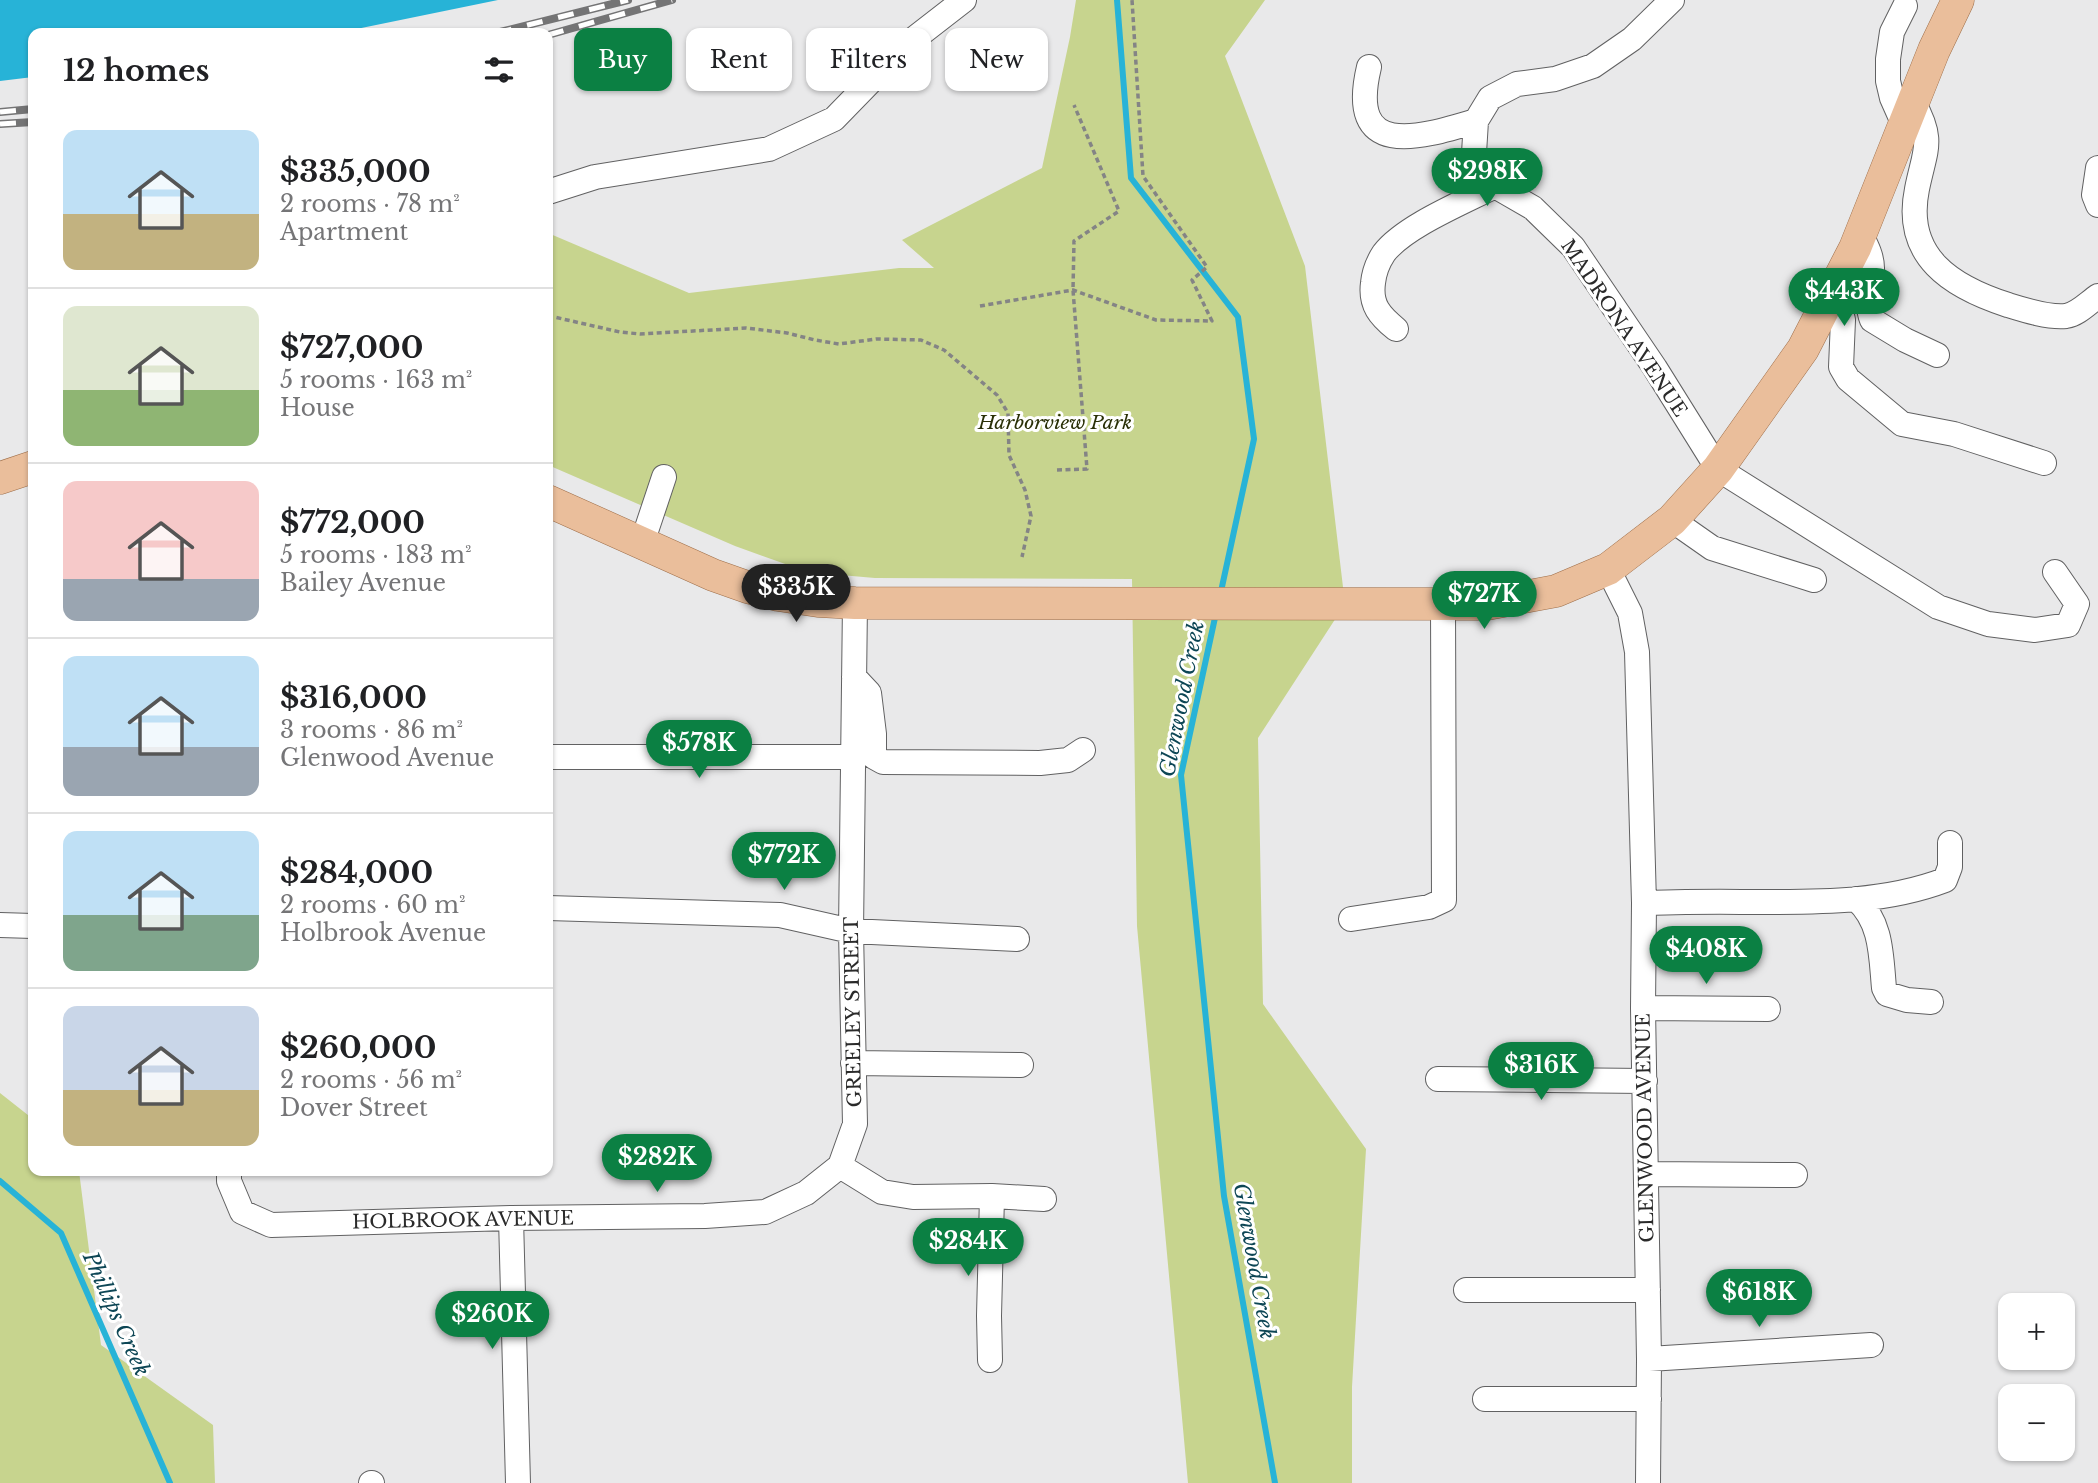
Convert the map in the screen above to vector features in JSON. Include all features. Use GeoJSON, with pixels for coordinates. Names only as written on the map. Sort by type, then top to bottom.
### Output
{"type":"FeatureCollection","features":[{"type":"Feature","properties":{"kind":"main road"},"geometry":{"type":"LineString","coordinates":[[553,503],[713,575],[747,587],[778,595],[855,603],[1486,604],[1556,591],[1608,569],[1672,520],[1718,469],[1804,349],[1861,235],[1934,50],[1958,0]]}},
{"type":"Feature","properties":{"kind":"main road"},"geometry":{"type":"LineString","coordinates":[[0,478],[28,469]]}},
{"type":"Feature","properties":{"kind":"street"},"geometry":{"type":"LineString","coordinates":[[553,190],[595,177],[769,149],[791,139],[834,118],[906,45],[964,0]]}},
{"type":"Feature","properties":{"kind":"street"},"geometry":{"type":"LineString","coordinates":[[1368,66],[1363,90],[1368,121],[1378,131],[1396,136],[1428,134],[1476,121],[1490,98],[1517,84],[1555,79],[1593,66],[1632,39],[1672,0]]}},
{"type":"Feature","properties":{"kind":"street"},"geometry":{"type":"LineString","coordinates":[[1905,6],[1892,32],[1888,81],[1892,98],[1926,130],[1926,154],[1917,187],[1915,216],[1919,240],[1924,251],[1952,280],[1986,298],[2044,314],[2066,316],[2098,296]]}},
{"type":"Feature","properties":{"kind":"street","name":"MADRONA AVENUE"},"geometry":{"type":"LineString","coordinates":[[1476,121],[1474,153],[1495,186],[1533,208],[1573,247],[1655,368],[1718,469]]}},
{"type":"Feature","properties":{"kind":"street"},"geometry":{"type":"LineString","coordinates":[[2098,168],[2094,195],[2098,205]]}},
{"type":"Feature","properties":{"kind":"street"},"geometry":{"type":"LineString","coordinates":[[1396,329],[1376,309],[1372,296],[1376,267],[1384,253],[1413,229],[1495,186]]}},
{"type":"Feature","properties":{"kind":"street"},"geometry":{"type":"LineString","coordinates":[[1861,235],[1872,267],[1869,305],[1872,320],[1937,355]]}},
{"type":"Feature","properties":{"kind":"street"},"geometry":{"type":"LineString","coordinates":[[1835,288],[1843,320],[1841,367],[1848,379],[1902,424],[1954,434],[2043,463]]}},
{"type":"Feature","properties":{"kind":"street"},"geometry":{"type":"LineString","coordinates":[[1718,469],[1938,607],[1988,624],[2035,630],[2068,625],[2077,604],[2055,572]]}},
{"type":"Feature","properties":{"kind":"street"},"geometry":{"type":"LineString","coordinates":[[642,543],[664,477]]}},
{"type":"Feature","properties":{"kind":"street"},"geometry":{"type":"LineString","coordinates":[[1672,520],[1712,548],[1814,580]]}},
{"type":"Feature","properties":{"kind":"street","name":"GLENWOOD AVENUE"},"geometry":{"type":"LineString","coordinates":[[1608,569],[1630,612],[1637,652],[1644,903],[1648,1483]]}},
{"type":"Feature","properties":{"kind":"street","name":"GREELEY STREET"},"geometry":{"type":"LineString","coordinates":[[840,1166],[855,1124],[851,931],[855,603]]}},
{"type":"Feature","properties":{"kind":"street"},"geometry":{"type":"LineString","coordinates":[[1351,919],[1429,907],[1444,900],[1443,604]]}},
{"type":"Feature","properties":{"kind":"street"},"geometry":{"type":"LineString","coordinates":[[854,677],[869,693],[874,757],[883,762],[1040,763],[1068,760],[1083,750]]}},
{"type":"Feature","properties":{"kind":"street"},"geometry":{"type":"LineString","coordinates":[[553,757],[853,757]]}},
{"type":"Feature","properties":{"kind":"street"},"geometry":{"type":"LineString","coordinates":[[1644,903],[1830,902],[1921,889],[1945,880],[1950,867],[1950,844]]}},
{"type":"Feature","properties":{"kind":"street"},"geometry":{"type":"LineString","coordinates":[[1856,899],[1864,905],[1875,923],[1887,994],[1907,1000],[1931,1002]]}},
{"type":"Feature","properties":{"kind":"street"},"geometry":{"type":"LineString","coordinates":[[553,908],[780,915],[851,931],[1017,939]]}},
{"type":"Feature","properties":{"kind":"street"},"geometry":{"type":"LineString","coordinates":[[0,925],[28,926]]}},
{"type":"Feature","properties":{"kind":"street"},"geometry":{"type":"LineString","coordinates":[[1643,1008],[1768,1009]]}},
{"type":"Feature","properties":{"kind":"street"},"geometry":{"type":"LineString","coordinates":[[853,1063],[1021,1065]]}},
{"type":"Feature","properties":{"kind":"street"},"geometry":{"type":"LineString","coordinates":[[1438,1079],[1645,1081]]}},
{"type":"Feature","properties":{"kind":"street"},"geometry":{"type":"LineString","coordinates":[[840,1166],[882,1192],[913,1197],[992,1196],[1044,1199]]}},
{"type":"Feature","properties":{"kind":"street","name":"HOLBROOK AVENUE"},"geometry":{"type":"LineString","coordinates":[[229,1176],[242,1212],[271,1225],[705,1216],[765,1212],[807,1193],[840,1166]]}},
{"type":"Feature","properties":{"kind":"street"},"geometry":{"type":"LineString","coordinates":[[1646,1174],[1795,1175]]}},
{"type":"Feature","properties":{"kind":"street"},"geometry":{"type":"LineString","coordinates":[[990,1360],[992,1196]]}},
{"type":"Feature","properties":{"kind":"street"},"geometry":{"type":"LineString","coordinates":[[511,1218],[518,1483]]}},
{"type":"Feature","properties":{"kind":"street"},"geometry":{"type":"LineString","coordinates":[[1466,1290],[1648,1290]]}},
{"type":"Feature","properties":{"kind":"street"},"geometry":{"type":"LineString","coordinates":[[1649,1359],[1871,1345]]}},
{"type":"Feature","properties":{"kind":"street"},"geometry":{"type":"LineString","coordinates":[[1485,1399],[1649,1399]]}},
{"type":"Feature","properties":{"kind":"path"},"geometry":{"type":"LineString","coordinates":[[980,306],[1073,290],[1156,320],[1212,321],[1192,279],[1207,267],[1143,176],[1132,0]]}},
{"type":"Feature","properties":{"kind":"path"},"geometry":{"type":"LineString","coordinates":[[1057,470],[1087,469],[1073,290],[1074,241],[1119,211],[1074,104]]}},
{"type":"Feature","properties":{"kind":"path"},"geometry":{"type":"LineString","coordinates":[[553,317],[640,334],[746,328],[839,344],[876,339],[921,340],[944,350],[997,395],[1008,412],[1009,455],[1025,490],[1031,516],[1022,557]]}},
{"type":"Feature","properties":{"kind":"green space","name":"Harborview Park"},"geometry":{"type":"Polygon","coordinates":[[[1076,0],[1265,0],[1225,56],[1305,266],[1345,604],[1258,738],[1263,1004],[1366,1149],[1352,1387],[1352,1483],[1188,1483],[1137,926],[1132,579],[875,578],[829,574],[788,565],[735,546],[553,467],[553,235],[689,293],[899,268],[934,268],[902,240],[1042,168],[1076,0]]]}},
{"type":"Feature","properties":{"kind":"green space"},"geometry":{"type":"Polygon","coordinates":[[[0,1093],[28,1115],[28,1176],[80,1176],[101,1345],[213,1425],[215,1483],[0,1483],[0,1093]]]}},
{"type":"Feature","properties":{"kind":"water"},"geometry":{"type":"Polygon","coordinates":[[[0,0],[498,0],[361,28],[28,28],[28,78],[0,81],[0,0]]]}},
{"type":"Feature","properties":{"kind":"waterway","name":"Glenwood Creek"},"geometry":{"type":"LineString","coordinates":[[1117,0],[1131,178],[1238,317],[1254,439],[1220,596]]}},
{"type":"Feature","properties":{"kind":"waterway","name":"Glenwood Creek"},"geometry":{"type":"LineString","coordinates":[[1216,613],[1181,775],[1224,1196],[1275,1483]]}},
{"type":"Feature","properties":{"kind":"waterway","name":"Phillips Creek"},"geometry":{"type":"LineString","coordinates":[[0,1181],[61,1233],[170,1483]]}},
{"type":"Feature","properties":{"kind":"railway"},"geometry":{"type":"LineString","coordinates":[[516,28],[628,0]]}},
{"type":"Feature","properties":{"kind":"railway"},"geometry":{"type":"LineString","coordinates":[[553,34],[672,0]]}},
{"type":"Feature","properties":{"kind":"railway"},"geometry":{"type":"LineString","coordinates":[[0,112],[28,109]]}},
{"type":"Feature","properties":{"kind":"railway"},"geometry":{"type":"LineString","coordinates":[[0,124],[28,122]]}}]}
